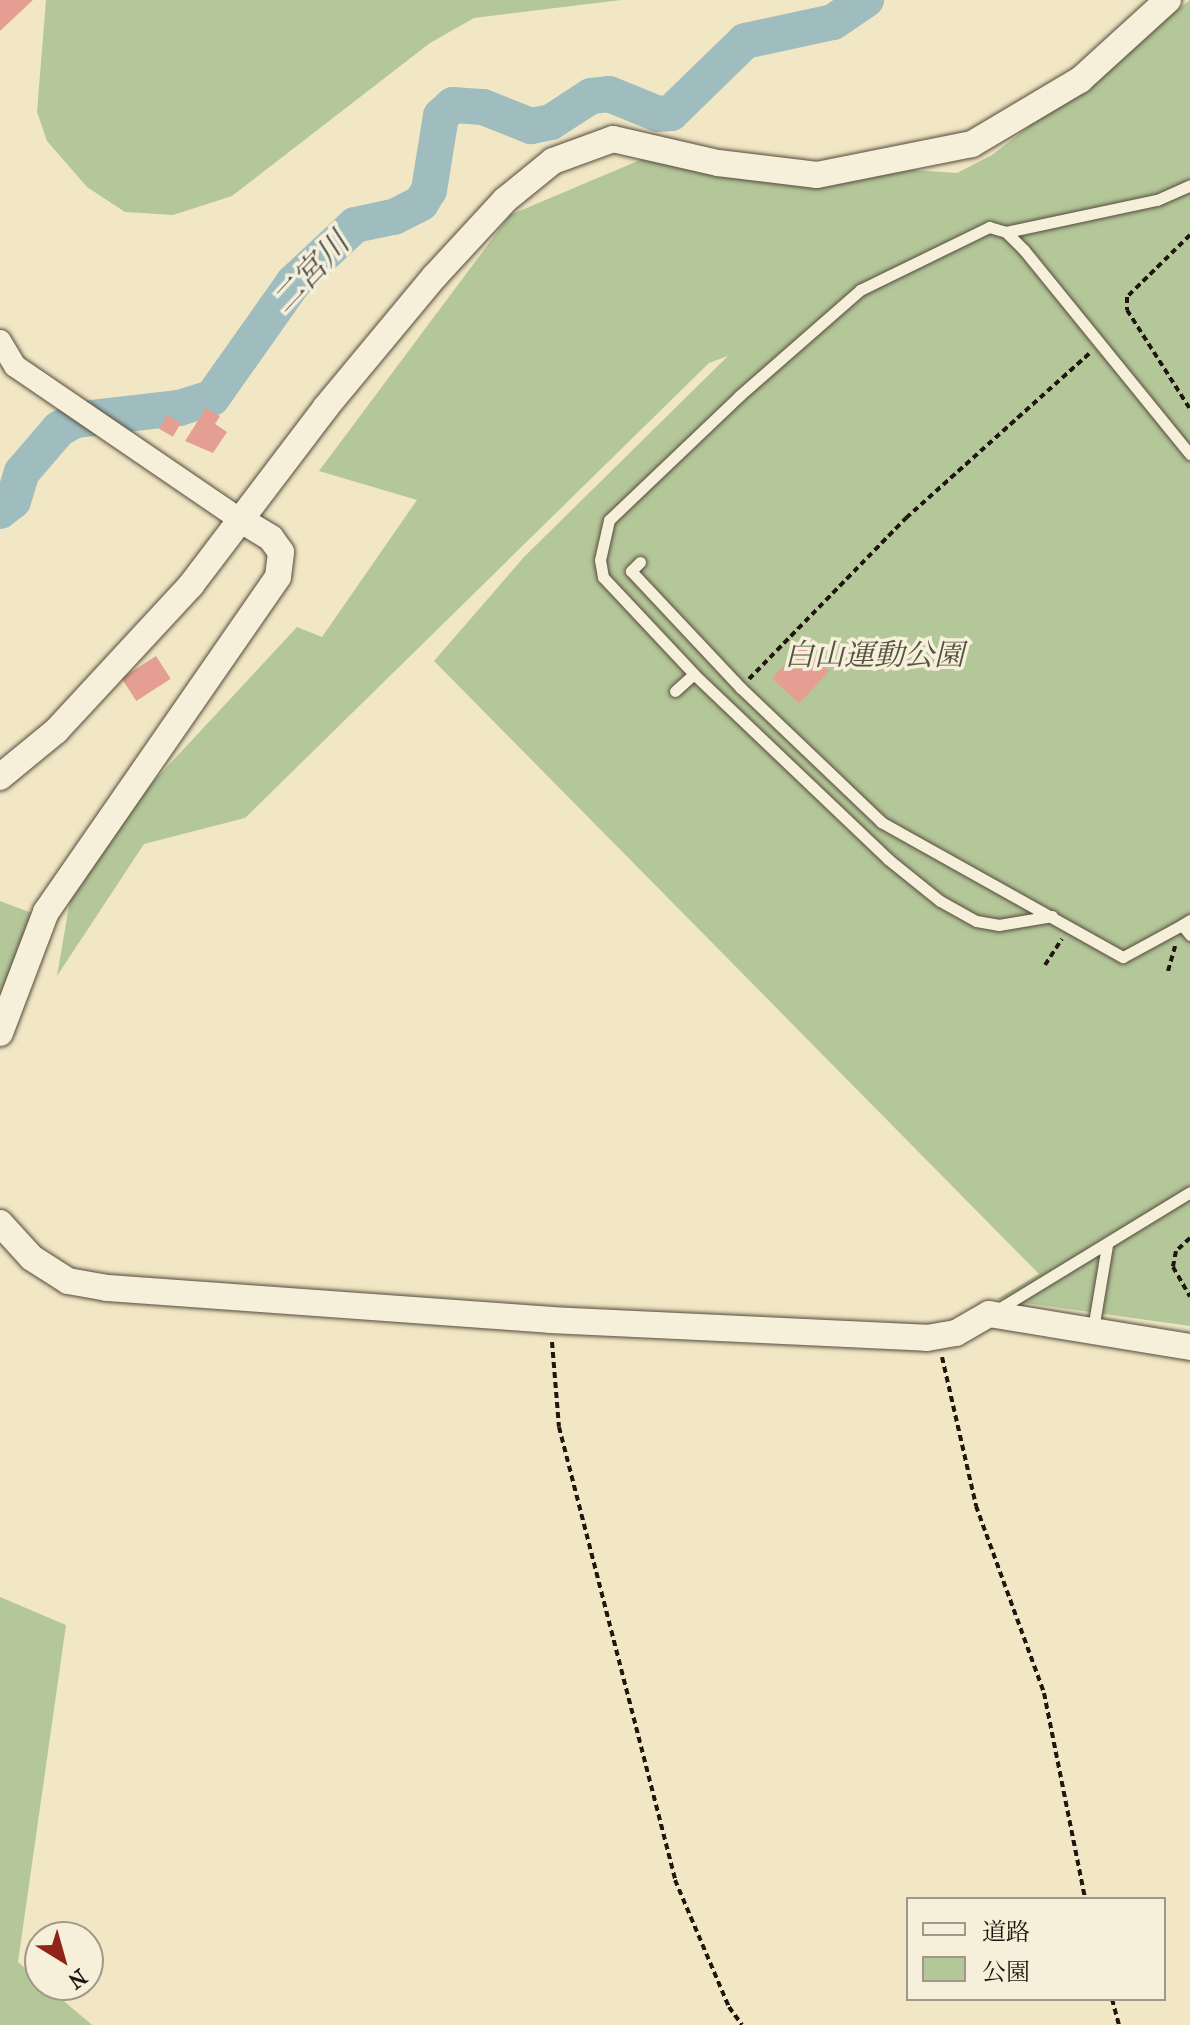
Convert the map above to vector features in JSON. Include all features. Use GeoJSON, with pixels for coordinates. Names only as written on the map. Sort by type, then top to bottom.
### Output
{"type":"FeatureCollection","features":[{"type":"Feature","properties":{"kind":"street"},"geometry":{"type":"LineString","coordinates":[[0,777],[30,756],[99,687],[191,585],[434,277],[505,200],[553,161],[613,139],[718,163],[817,175],[959,147],[1005,128],[1080,80],[1168,0]]}},
{"type":"Feature","properties":{"kind":"street"},"geometry":{"type":"LineString","coordinates":[[0,341],[7,370],[271,538],[281,552],[278,577],[46,912],[5,1008],[0,1033]]}},
{"type":"Feature","properties":{"kind":"street"},"geometry":{"type":"LineString","coordinates":[[0,1223],[32,1258],[68,1281],[252,1300],[550,1320],[937,1336],[956,1333],[989,1314],[1190,1347]]}},
{"type":"Feature","properties":{"kind":"lane"},"geometry":{"type":"LineString","coordinates":[[1052,916],[999,925],[976,921],[940,901],[888,859],[694,674],[603,577],[600,560],[609,520],[739,396],[860,290],[989,227],[1006,232],[1157,200],[1190,185]]}},
{"type":"Feature","properties":{"kind":"lane"},"geometry":{"type":"LineString","coordinates":[[1006,232],[1190,454]]}},
{"type":"Feature","properties":{"kind":"lane"},"geometry":{"type":"LineString","coordinates":[[640,562],[631,571],[741,688],[881,822],[1123,957],[1186,922],[1190,935]]}},
{"type":"Feature","properties":{"kind":"lane"},"geometry":{"type":"LineString","coordinates":[[675,691],[694,674]]}},
{"type":"Feature","properties":{"kind":"lane"},"geometry":{"type":"LineString","coordinates":[[989,1314],[1190,1192]]}},
{"type":"Feature","properties":{"kind":"lane"},"geometry":{"type":"LineString","coordinates":[[1093,1329],[1107,1245]]}},
{"type":"Feature","properties":{"kind":"path"},"geometry":{"type":"LineString","coordinates":[[1190,235],[1135,285],[1127,310],[1190,409]]}},
{"type":"Feature","properties":{"kind":"path"},"geometry":{"type":"LineString","coordinates":[[741,688],[906,518],[1100,344]]}},
{"type":"Feature","properties":{"kind":"path"},"geometry":{"type":"LineString","coordinates":[[1045,965],[1070,927]]}},
{"type":"Feature","properties":{"kind":"path"},"geometry":{"type":"LineString","coordinates":[[1190,1238],[1176,1251],[1173,1267],[1190,1296]]}},
{"type":"Feature","properties":{"kind":"path"},"geometry":{"type":"LineString","coordinates":[[550,1320],[559,1427],[675,1880],[729,2007],[742,2025]]}},
{"type":"Feature","properties":{"kind":"path"},"geometry":{"type":"LineString","coordinates":[[937,1336],[976,1506],[1044,1693],[1085,1897]]}},
{"type":"Feature","properties":{"kind":"path"},"geometry":{"type":"LineString","coordinates":[[1113,2001],[1119,2025]]}},
{"type":"Feature","properties":{"kind":"green space"},"geometry":{"type":"Polygon","coordinates":[[[46,0],[621,0],[474,18],[430,43],[232,196],[173,215],[125,212],[87,187],[47,141],[37,112],[46,0]]]}},
{"type":"Feature","properties":{"kind":"green space","name":"白山運動公園"},"geometry":{"type":"Polygon","coordinates":[[[1190,0],[1190,1326],[997,1299],[1039,1274],[434,661],[524,557],[728,356],[709,363],[245,818],[144,844],[57,976],[76,865],[297,627],[322,637],[417,500],[319,471],[510,215],[659,152],[957,173],[992,155],[1190,0]]]}},
{"type":"Feature","properties":{"kind":"green space"},"geometry":{"type":"Polygon","coordinates":[[[0,901],[37,915],[0,1046],[0,901]]]}},
{"type":"Feature","properties":{"kind":"green space"},"geometry":{"type":"Polygon","coordinates":[[[0,1597],[66,1625],[18,1962],[24,1967],[24,2001],[64,2001],[92,2025],[0,2025],[0,1597]]]}},
{"type":"Feature","properties":{"kind":"building"},"geometry":{"type":"Polygon","coordinates":[[[0,0],[33,0],[0,31],[0,0]]]}},
{"type":"Feature","properties":{"kind":"building"},"geometry":{"type":"Polygon","coordinates":[[[206,408],[220,416],[215,424],[227,432],[213,453],[185,441],[206,408]]]}},
{"type":"Feature","properties":{"kind":"building"},"geometry":{"type":"Polygon","coordinates":[[[167,415],[181,423],[173,437],[159,429],[167,415]]]}},
{"type":"Feature","properties":{"kind":"building"},"geometry":{"type":"Polygon","coordinates":[[[802,646],[829,671],[799,703],[772,678],[802,646]]]}},
{"type":"Feature","properties":{"kind":"building"},"geometry":{"type":"Polygon","coordinates":[[[156,656],[171,679],[136,701],[122,678],[156,656]]]}},
{"type":"Feature","properties":{"kind":"waterway","name":"二宮川"},"geometry":{"type":"LineString","coordinates":[[0,511],[13,501],[22,472],[59,429],[75,420],[179,408],[212,398],[293,283],[355,225],[394,217],[421,203],[429,190],[441,116],[453,105],[483,107],[531,126],[551,122],[591,96],[609,94],[658,114],[671,113],[745,41],[833,22],[866,0]]}}]}
